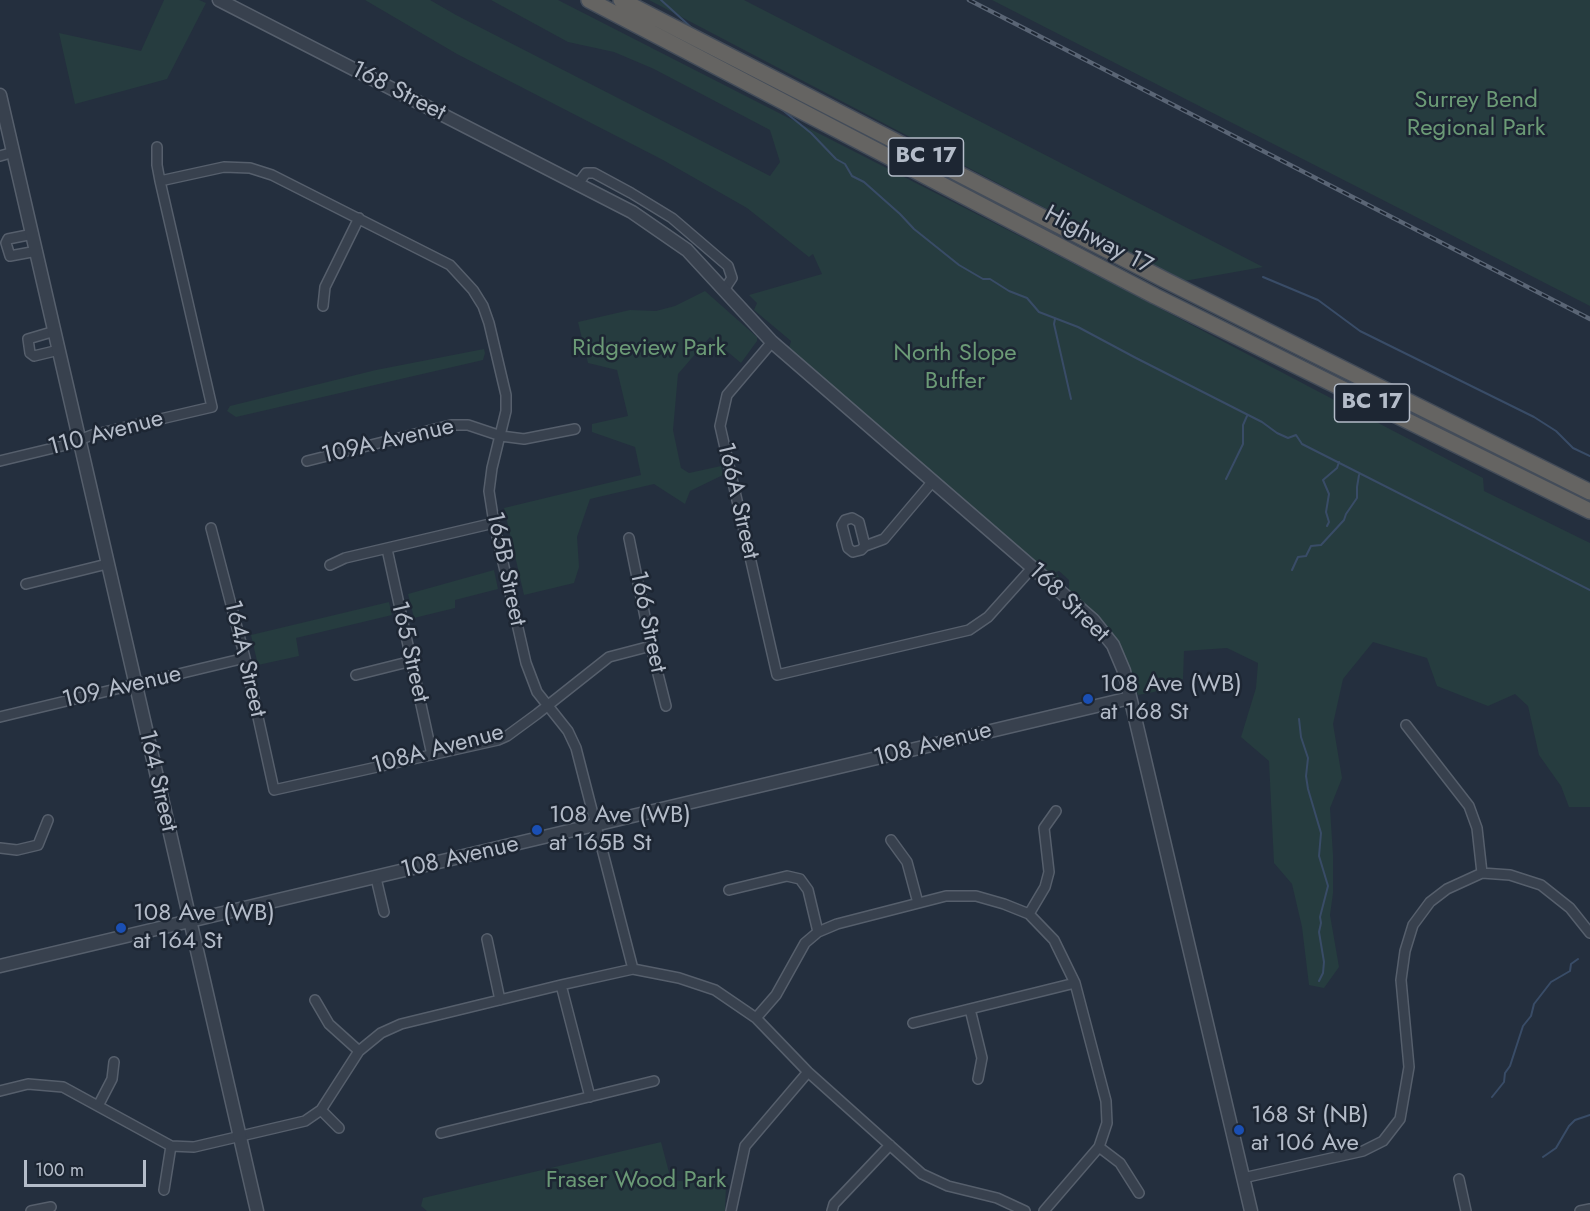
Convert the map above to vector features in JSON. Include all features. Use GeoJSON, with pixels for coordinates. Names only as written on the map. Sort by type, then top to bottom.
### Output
{"type":"FeatureCollection","features":[{"type":"Feature","properties":{"kind":"highway","name":"Highway 17"},"geometry":{"type":"LineString","coordinates":[[590,0],[1155,296],[1590,511]]}},
{"type":"Feature","properties":{"kind":"highway","name":"Highway 17"},"geometry":{"type":"LineString","coordinates":[[621,0],[1165,280],[1590,492]]}},
{"type":"Feature","properties":{"kind":"street","name":"168 Street"},"geometry":{"type":"LineString","coordinates":[[219,0],[632,212],[687,250],[771,342],[1093,620],[1113,645],[1124,671],[1251,1211]]}},
{"type":"Feature","properties":{"kind":"street","name":"164 Street"},"geometry":{"type":"LineString","coordinates":[[0,94],[5,135],[14,152],[78,441],[256,1211]]}},
{"type":"Feature","properties":{"kind":"street"},"geometry":{"type":"LineString","coordinates":[[157,147],[160,181]]}},
{"type":"Feature","properties":{"kind":"street"},"geometry":{"type":"LineString","coordinates":[[0,156],[14,152]]}},
{"type":"Feature","properties":{"kind":"street","name":"165B Street"},"geometry":{"type":"LineString","coordinates":[[160,181],[224,167],[250,168],[272,174],[450,265],[473,290],[483,306],[506,395],[506,411],[492,468],[489,491],[494,523],[526,663],[537,692],[568,731],[576,748],[633,969]]}},
{"type":"Feature","properties":{"kind":"street"},"geometry":{"type":"LineString","coordinates":[[577,185],[586,173],[594,173],[631,192],[672,218],[728,266],[732,278],[724,290]]}},
{"type":"Feature","properties":{"kind":"street","name":"110 Avenue"},"geometry":{"type":"LineString","coordinates":[[0,461],[78,441],[92,435],[212,407],[160,181]]}},
{"type":"Feature","properties":{"kind":"street"},"geometry":{"type":"LineString","coordinates":[[323,306],[325,287],[359,219]]}},
{"type":"Feature","properties":{"kind":"street"},"geometry":{"type":"LineString","coordinates":[[33,234],[6,241],[9,254],[12,256],[37,251]]}},
{"type":"Feature","properties":{"kind":"street"},"geometry":{"type":"LineString","coordinates":[[55,331],[28,339],[30,353],[34,356],[59,350]]}},
{"type":"Feature","properties":{"kind":"street","name":"166A Street"},"geometry":{"type":"LineString","coordinates":[[771,342],[727,395],[720,426],[777,675],[969,630],[988,617],[1032,568]]}},
{"type":"Feature","properties":{"kind":"street","name":"109A Avenue"},"geometry":{"type":"LineString","coordinates":[[307,461],[451,425],[468,425],[501,436],[524,438],[575,429]]}},
{"type":"Feature","properties":{"kind":"street"},"geometry":{"type":"LineString","coordinates":[[865,546],[884,539],[933,481]]}},
{"type":"Feature","properties":{"kind":"street"},"geometry":{"type":"LineString","coordinates":[[330,565],[345,558],[494,523]]}},
{"type":"Feature","properties":{"kind":"street","name":"164A Street"},"geometry":{"type":"LineString","coordinates":[[211,528],[245,658],[274,790]]}},
{"type":"Feature","properties":{"kind":"street","name":"166 Street"},"geometry":{"type":"LineString","coordinates":[[628,538],[666,706]]}},
{"type":"Feature","properties":{"kind":"street","name":"165 Street"},"geometry":{"type":"LineString","coordinates":[[387,549],[432,755]]}},
{"type":"Feature","properties":{"kind":"street"},"geometry":{"type":"LineString","coordinates":[[26,584],[107,564]]}},
{"type":"Feature","properties":{"kind":"street","name":"108A Avenue"},"geometry":{"type":"LineString","coordinates":[[274,790],[498,740],[507,736],[609,657],[651,646]]}},
{"type":"Feature","properties":{"kind":"street","name":"109 Avenue"},"geometry":{"type":"LineString","coordinates":[[0,717],[245,658]]}},
{"type":"Feature","properties":{"kind":"street"},"geometry":{"type":"LineString","coordinates":[[356,675],[412,661]]}},
{"type":"Feature","properties":{"kind":"street","name":"108 Avenue"},"geometry":{"type":"LineString","coordinates":[[0,966],[1130,698]]}},
{"type":"Feature","properties":{"kind":"street"},"geometry":{"type":"LineString","coordinates":[[1406,725],[1469,806],[1477,828],[1482,873]]}},
{"type":"Feature","properties":{"kind":"street"},"geometry":{"type":"LineString","coordinates":[[1029,914],[1045,887],[1049,872],[1044,828],[1056,811]]}},
{"type":"Feature","properties":{"kind":"street"},"geometry":{"type":"LineString","coordinates":[[0,848],[17,850],[38,845],[48,820]]}},
{"type":"Feature","properties":{"kind":"street"},"geometry":{"type":"LineString","coordinates":[[891,840],[907,862],[918,903]]}},
{"type":"Feature","properties":{"kind":"street"},"geometry":{"type":"LineString","coordinates":[[1243,1178],[1363,1151],[1383,1141],[1400,1119],[1409,1067],[1401,980],[1405,951],[1413,925],[1430,902],[1447,889],[1482,873],[1510,875],[1541,885],[1570,908],[1590,933]]}},
{"type":"Feature","properties":{"kind":"street"},"geometry":{"type":"LineString","coordinates":[[729,890],[787,876],[800,879],[808,890],[818,932]]}},
{"type":"Feature","properties":{"kind":"street"},"geometry":{"type":"LineString","coordinates":[[376,878],[384,912]]}},
{"type":"Feature","properties":{"kind":"street"},"geometry":{"type":"LineString","coordinates":[[756,1018],[776,995],[805,943],[818,932],[837,924],[946,896],[976,896],[1029,914],[1053,940],[1075,983],[1106,1101],[1107,1122],[1099,1147],[1044,1211]]}},
{"type":"Feature","properties":{"kind":"street"},"geometry":{"type":"LineString","coordinates":[[486,939],[500,1000]]}},
{"type":"Feature","properties":{"kind":"street"},"geometry":{"type":"LineString","coordinates":[[0,1091],[28,1084],[63,1087],[171,1146],[194,1147],[305,1121],[321,1110],[359,1051],[381,1033],[401,1024],[633,969],[679,978],[715,990],[756,1018],[808,1072],[922,1174],[948,1186],[997,1198],[1025,1211]]}},
{"type":"Feature","properties":{"kind":"street"},"geometry":{"type":"LineString","coordinates":[[913,1023],[1075,983]]}},
{"type":"Feature","properties":{"kind":"street"},"geometry":{"type":"LineString","coordinates":[[561,985],[590,1097]]}},
{"type":"Feature","properties":{"kind":"street"},"geometry":{"type":"LineString","coordinates":[[315,1000],[329,1024],[359,1051]]}},
{"type":"Feature","properties":{"kind":"street"},"geometry":{"type":"LineString","coordinates":[[970,1009],[982,1058],[978,1079]]}},
{"type":"Feature","properties":{"kind":"street"},"geometry":{"type":"LineString","coordinates":[[98,1106],[112,1079],[114,1062]]}},
{"type":"Feature","properties":{"kind":"street"},"geometry":{"type":"LineString","coordinates":[[731,1211],[745,1146],[808,1072]]}},
{"type":"Feature","properties":{"kind":"street"},"geometry":{"type":"LineString","coordinates":[[441,1133],[654,1081]]}},
{"type":"Feature","properties":{"kind":"street"},"geometry":{"type":"LineString","coordinates":[[321,1110],[339,1128]]}},
{"type":"Feature","properties":{"kind":"street"},"geometry":{"type":"LineString","coordinates":[[832,1211],[834,1204],[890,1145]]}},
{"type":"Feature","properties":{"kind":"street"},"geometry":{"type":"LineString","coordinates":[[164,1190],[171,1146]]}},
{"type":"Feature","properties":{"kind":"street"},"geometry":{"type":"LineString","coordinates":[[1099,1147],[1120,1163],[1139,1193]]}},
{"type":"Feature","properties":{"kind":"street"},"geometry":{"type":"LineString","coordinates":[[1459,1179],[1466,1211]]}},
{"type":"Feature","properties":{"kind":"street"},"geometry":{"type":"LineString","coordinates":[[31,1211],[51,1207]]}},
{"type":"Feature","properties":{"kind":"street"},"geometry":{"type":"LineString","coordinates":[[1580,1211],[1590,1209]]}},
{"type":"Feature","properties":{"kind":"green space"},"geometry":{"type":"Polygon","coordinates":[[[164,0],[199,0],[206,3],[167,79],[75,104],[59,33],[141,51],[164,0]]]}},
{"type":"Feature","properties":{"kind":"green space","name":"North Slope Buffer"},"geometry":{"type":"Polygon","coordinates":[[[365,0],[430,0],[770,176],[780,162],[770,130],[654,69],[614,52],[568,42],[491,0],[558,0],[1127,291],[1483,478],[1484,491],[1590,543],[1590,807],[1569,807],[1561,786],[1539,755],[1528,706],[1515,694],[1488,706],[1437,686],[1427,658],[1373,642],[1343,679],[1333,724],[1342,778],[1330,808],[1333,893],[1330,915],[1339,967],[1324,988],[1309,985],[1302,927],[1292,884],[1274,863],[1269,761],[1241,737],[1256,688],[1258,663],[1227,648],[1184,651],[1183,679],[1154,692],[1138,695],[1126,660],[1114,636],[1105,623],[1069,590],[1069,580],[1059,571],[1056,572],[1062,584],[1059,583],[819,375],[789,348],[791,341],[754,310],[757,303],[749,295],[822,274],[813,254],[809,257],[747,208],[663,160],[457,54],[365,0]]]}},
{"type":"Feature","properties":{"kind":"green space"},"geometry":{"type":"Polygon","coordinates":[[[649,0],[744,0],[1263,267],[1184,281],[649,0]]]}},
{"type":"Feature","properties":{"kind":"green space","name":"Surrey Bend Regional Park"},"geometry":{"type":"Polygon","coordinates":[[[992,0],[1590,0],[1590,306],[992,0]]]}},
{"type":"Feature","properties":{"kind":"green space","name":"Ridgeview Park"},"geometry":{"type":"Polygon","coordinates":[[[705,291],[757,337],[757,341],[741,363],[710,337],[678,374],[673,430],[681,468],[689,473],[721,466],[723,475],[690,491],[685,504],[654,484],[590,499],[577,537],[579,567],[574,583],[524,595],[504,508],[641,475],[635,447],[592,432],[592,424],[628,416],[617,370],[588,363],[578,322],[630,310],[656,311],[675,306],[705,291]]]}},
{"type":"Feature","properties":{"kind":"green space"},"geometry":{"type":"Polygon","coordinates":[[[484,349],[483,360],[236,417],[227,411],[230,406],[376,370],[484,349]]]}},
{"type":"Feature","properties":{"kind":"green space"},"geometry":{"type":"Polygon","coordinates":[[[494,570],[498,589],[455,600],[455,608],[414,618],[408,594],[494,570]]]}},
{"type":"Feature","properties":{"kind":"green space"},"geometry":{"type":"Polygon","coordinates":[[[389,602],[392,615],[296,638],[299,656],[258,665],[251,635],[389,602]]]}},
{"type":"Feature","properties":{"kind":"green space","name":"Fraser Wood Park"},"geometry":{"type":"Polygon","coordinates":[[[661,1142],[671,1180],[726,1185],[725,1211],[427,1211],[421,1206],[423,1198],[661,1142]]]}},
{"type":"Feature","properties":{"kind":"waterway"},"geometry":{"type":"LineString","coordinates":[[661,0],[693,29]]}},
{"type":"Feature","properties":{"kind":"waterway"},"geometry":{"type":"LineString","coordinates":[[780,108],[811,133],[836,159],[845,164],[852,176],[864,182],[914,229],[959,265],[983,279],[990,279],[1009,291],[1027,298],[1039,312],[1078,327],[1262,422],[1277,433],[1288,438],[1296,435],[1302,444],[1590,590]]}},
{"type":"Feature","properties":{"kind":"waterway"},"geometry":{"type":"LineString","coordinates":[[1263,277],[1318,300],[1360,331],[1534,417],[1556,431],[1573,448],[1590,456]]}},
{"type":"Feature","properties":{"kind":"waterway"},"geometry":{"type":"LineString","coordinates":[[1055,319],[1054,324],[1071,399]]}},
{"type":"Feature","properties":{"kind":"waterway"},"geometry":{"type":"LineString","coordinates":[[1226,479],[1243,444],[1243,425],[1247,416]]}},
{"type":"Feature","properties":{"kind":"waterway"},"geometry":{"type":"LineString","coordinates":[[1327,526],[1329,522],[1326,512],[1329,494],[1323,480],[1337,468],[1339,462]]}},
{"type":"Feature","properties":{"kind":"waterway"},"geometry":{"type":"LineString","coordinates":[[1292,570],[1298,557],[1306,556],[1311,546],[1321,545],[1344,520],[1357,498],[1359,475]]}},
{"type":"Feature","properties":{"kind":"waterway"},"geometry":{"type":"LineString","coordinates":[[1299,719],[1301,737],[1308,758],[1306,776],[1308,789],[1321,833],[1319,856],[1328,886],[1320,917],[1319,932],[1324,962],[1323,973],[1319,981]]}},
{"type":"Feature","properties":{"kind":"waterway"},"geometry":{"type":"LineString","coordinates":[[1492,1097],[1504,1082],[1505,1073],[1510,1066],[1523,1026],[1531,1016],[1534,1004],[1551,982],[1570,971],[1571,964],[1578,959]]}},
{"type":"Feature","properties":{"kind":"waterway"},"geometry":{"type":"LineString","coordinates":[[1543,1157],[1556,1148],[1575,1120],[1590,1115]]}},
{"type":"Feature","properties":{"kind":"railway"},"geometry":{"type":"LineString","coordinates":[[969,0],[1590,319]]}},
{"type":"Feature","properties":{"kind":"place","name":"108 Ave (WB) at 168 St"},"geometry":{"type":"Point","coordinates":[1088,699]}},
{"type":"Feature","properties":{"kind":"place","name":"108 Ave (WB) at 165B St"},"geometry":{"type":"Point","coordinates":[537,830]}},
{"type":"Feature","properties":{"kind":"place","name":"108 Ave (WB) at 164 St"},"geometry":{"type":"Point","coordinates":[121,928]}},
{"type":"Feature","properties":{"kind":"place","name":"168 St (NB) at 106 Ave"},"geometry":{"type":"Point","coordinates":[1239,1130]}}]}
